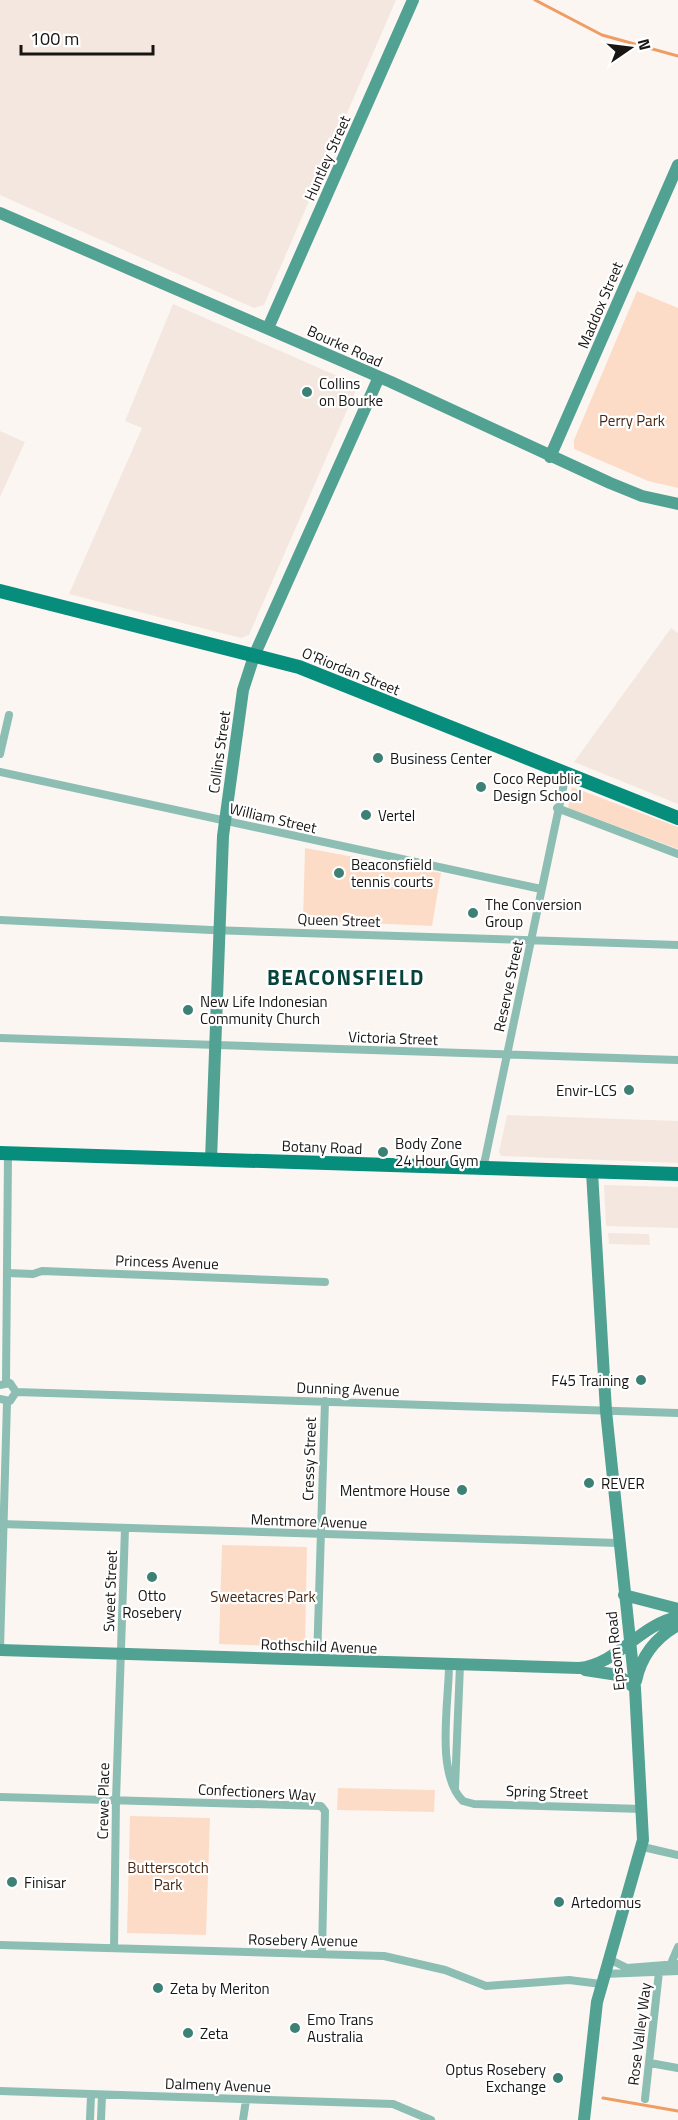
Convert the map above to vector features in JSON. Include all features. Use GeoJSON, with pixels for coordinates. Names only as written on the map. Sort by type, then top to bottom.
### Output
{"type":"FeatureCollection","features":[{"type":"Feature","properties":{"kind":"main road","name":"O'Riordan Street"},"geometry":{"type":"LineString","coordinates":[[0,591],[306,669],[678,818]]}},
{"type":"Feature","properties":{"kind":"main road","name":"Botany Road"},"geometry":{"type":"LineString","coordinates":[[4,1154],[678,1174]]}},
{"type":"Feature","properties":{"kind":"street","name":"Huntley Street"},"geometry":{"type":"LineString","coordinates":[[268,328],[412,0]]}},
{"type":"Feature","properties":{"kind":"street","name":"Maddox Street"},"geometry":{"type":"LineString","coordinates":[[550,457],[678,165]]}},
{"type":"Feature","properties":{"kind":"street","name":"Bourke Road"},"geometry":{"type":"LineString","coordinates":[[0,213],[379,377],[550,457],[642,496],[678,504]]}},
{"type":"Feature","properties":{"kind":"street","name":"Collins Street"},"geometry":{"type":"LineString","coordinates":[[211,1160],[220,874],[243,690],[254,656],[379,377]]}},
{"type":"Feature","properties":{"kind":"street"},"geometry":{"type":"LineString","coordinates":[[0,754],[9,715]]}},
{"type":"Feature","properties":{"kind":"street","name":"William Street"},"geometry":{"type":"LineString","coordinates":[[0,772],[541,889]]}},
{"type":"Feature","properties":{"kind":"street","name":"Reserve Street"},"geometry":{"type":"LineString","coordinates":[[483,1169],[532,941],[557,808],[566,774]]}},
{"type":"Feature","properties":{"kind":"street"},"geometry":{"type":"LineString","coordinates":[[557,808],[678,854]]}},
{"type":"Feature","properties":{"kind":"street","name":"Queen Street"},"geometry":{"type":"LineString","coordinates":[[0,920],[220,930],[678,945]]}},
{"type":"Feature","properties":{"kind":"street","name":"Victoria Street"},"geometry":{"type":"LineString","coordinates":[[0,1038],[678,1060]]}},
{"type":"Feature","properties":{"kind":"street"},"geometry":{"type":"LineString","coordinates":[[0,1650],[3,1400],[14,1398],[16,1392],[14,1385],[3,1383],[7,1273],[4,1154]]}},
{"type":"Feature","properties":{"kind":"street","name":"Epsom Road"},"geometry":{"type":"LineString","coordinates":[[584,2120],[590,2042],[602,1979],[643,1847],[634,1688],[606,1411],[592,1172]]}},
{"type":"Feature","properties":{"kind":"street","name":"Princess Avenue"},"geometry":{"type":"LineString","coordinates":[[7,1273],[33,1274],[42,1271],[326,1282]]}},
{"type":"Feature","properties":{"kind":"street","name":"Dunning Avenue"},"geometry":{"type":"LineString","coordinates":[[16,1392],[678,1413]]}},
{"type":"Feature","properties":{"kind":"street","name":"Cressy Street"},"geometry":{"type":"LineString","coordinates":[[317,1661],[325,1401]]}},
{"type":"Feature","properties":{"kind":"street","name":"Mentmore Avenue"},"geometry":{"type":"LineString","coordinates":[[2,1524],[618,1544]]}},
{"type":"Feature","properties":{"kind":"street","name":"Sweet Street"},"geometry":{"type":"LineString","coordinates":[[122,1655],[125,1528]]}},
{"type":"Feature","properties":{"kind":"street"},"geometry":{"type":"LineString","coordinates":[[624,1595],[678,1609]]}},
{"type":"Feature","properties":{"kind":"street","name":"Rothschild Avenue"},"geometry":{"type":"LineString","coordinates":[[0,1650],[572,1668],[597,1665],[653,1626],[678,1617]]}},
{"type":"Feature","properties":{"kind":"street"},"geometry":{"type":"LineString","coordinates":[[572,1668],[616,1674],[634,1688],[640,1666],[648,1651],[664,1634],[678,1625]]}},
{"type":"Feature","properties":{"kind":"street","name":"Crewe Place"},"geometry":{"type":"LineString","coordinates":[[114,1948],[116,1800],[122,1655]]}},
{"type":"Feature","properties":{"kind":"street"},"geometry":{"type":"LineString","coordinates":[[454,1665],[459,1711],[456,1792]]}},
{"type":"Feature","properties":{"kind":"street"},"geometry":{"type":"LineString","coordinates":[[454,1665],[447,1727],[447,1764],[456,1792]]}},
{"type":"Feature","properties":{"kind":"street"},"geometry":{"type":"LineString","coordinates":[[447,1727],[454,1722],[459,1711]]}},
{"type":"Feature","properties":{"kind":"street","name":"Spring Street"},"geometry":{"type":"LineString","coordinates":[[456,1792],[463,1801],[474,1804],[642,1809]]}},
{"type":"Feature","properties":{"kind":"street","name":"Confectioners Way"},"geometry":{"type":"LineString","coordinates":[[0,1797],[321,1806],[326,1811],[322,1954]]}},
{"type":"Feature","properties":{"kind":"street"},"geometry":{"type":"LineString","coordinates":[[643,1847],[678,1854]]}},
{"type":"Feature","properties":{"kind":"street","name":"Rosebery Avenue"},"geometry":{"type":"LineString","coordinates":[[0,1945],[395,1957],[445,1970],[486,1986],[602,1979],[671,1969]]}},
{"type":"Feature","properties":{"kind":"street","name":"Rose Valley Way"},"geometry":{"type":"LineString","coordinates":[[645,2099],[650,2063],[678,1947]]}},
{"type":"Feature","properties":{"kind":"street"},"geometry":{"type":"LineString","coordinates":[[609,1959],[627,1968],[671,1969]]}},
{"type":"Feature","properties":{"kind":"street"},"geometry":{"type":"LineString","coordinates":[[650,2063],[678,2068]]}},
{"type":"Feature","properties":{"kind":"street","name":"Dalmeny Avenue"},"geometry":{"type":"LineString","coordinates":[[0,2091],[393,2104],[431,2120]]}},
{"type":"Feature","properties":{"kind":"street"},"geometry":{"type":"LineString","coordinates":[[90,2120],[91,2095]]}},
{"type":"Feature","properties":{"kind":"street"},"geometry":{"type":"LineString","coordinates":[[101,2120],[102,2095]]}},
{"type":"Feature","properties":{"kind":"street"},"geometry":{"type":"LineString","coordinates":[[243,2120],[246,2100]]}},
{"type":"Feature","properties":{"kind":"shaded area"},"geometry":{"type":"Polygon","coordinates":[[[0,0],[396,0],[264,305],[254,308],[0,195],[0,0]]]}},
{"type":"Feature","properties":{"kind":"shaded area"},"geometry":{"type":"Polygon","coordinates":[[[173,304],[358,385],[249,635],[241,638],[69,594],[142,428],[125,421],[173,304]]]}},
{"type":"Feature","properties":{"kind":"shaded area"},"geometry":{"type":"Polygon","coordinates":[[[0,431],[25,442],[0,497],[0,431]]]}},
{"type":"Feature","properties":{"kind":"shaded area"},"geometry":{"type":"Polygon","coordinates":[[[671,628],[678,633],[678,804],[574,762],[671,628]]]}},
{"type":"Feature","properties":{"kind":"shaded area"},"geometry":{"type":"Polygon","coordinates":[[[507,1115],[678,1121],[678,1163],[501,1156],[499,1152],[507,1115]]]}},
{"type":"Feature","properties":{"kind":"shaded area"},"geometry":{"type":"Polygon","coordinates":[[[604,1185],[678,1187],[678,1228],[606,1226],[604,1185]]]}},
{"type":"Feature","properties":{"kind":"shaded area"},"geometry":{"type":"Polygon","coordinates":[[[608,1233],[649,1234],[650,1245],[609,1244],[608,1233]]]}},
{"type":"Feature","properties":{"kind":"green space","name":"Perry Park"},"geometry":{"type":"Polygon","coordinates":[[[637,291],[678,308],[678,488],[648,481],[574,449],[574,440],[637,291]]]}},
{"type":"Feature","properties":{"kind":"green space"},"geometry":{"type":"Polygon","coordinates":[[[572,787],[678,827],[678,849],[568,808],[572,787]]]}},
{"type":"Feature","properties":{"kind":"green space"},"geometry":{"type":"Polygon","coordinates":[[[305,848],[441,873],[432,926],[303,920],[305,848]]]}},
{"type":"Feature","properties":{"kind":"green space","name":"Sweetacres Park"},"geometry":{"type":"Polygon","coordinates":[[[222,1545],[307,1547],[305,1647],[219,1644],[222,1545]]]}},
{"type":"Feature","properties":{"kind":"green space"},"geometry":{"type":"Polygon","coordinates":[[[338,1788],[435,1790],[434,1812],[337,1810],[338,1788]]]}},
{"type":"Feature","properties":{"kind":"green space","name":"Butterscotch Park"},"geometry":{"type":"Polygon","coordinates":[[[130,1816],[210,1818],[206,1935],[127,1933],[130,1816]]]}},
{"type":"Feature","properties":{"kind":"waterway"},"geometry":{"type":"LineString","coordinates":[[535,0],[602,35],[678,56]]}},
{"type":"Feature","properties":{"kind":"waterway"},"geometry":{"type":"LineString","coordinates":[[603,2098],[678,2111]]}},
{"type":"Feature","properties":{"kind":"place","name":"Collins on Bourke"},"geometry":{"type":"Point","coordinates":[307,392]}},
{"type":"Feature","properties":{"kind":"place","name":"Business Center"},"geometry":{"type":"Point","coordinates":[378,758]}},
{"type":"Feature","properties":{"kind":"place","name":"Coco Republic Design School"},"geometry":{"type":"Point","coordinates":[481,787]}},
{"type":"Feature","properties":{"kind":"place","name":"Vertel"},"geometry":{"type":"Point","coordinates":[366,815]}},
{"type":"Feature","properties":{"kind":"place","name":"Beaconsfield tennis courts"},"geometry":{"type":"Point","coordinates":[339,873]}},
{"type":"Feature","properties":{"kind":"place","name":"The Conversion Group"},"geometry":{"type":"Point","coordinates":[473,913]}},
{"type":"Feature","properties":{"kind":"place","name":"New Life Indonesian Community Church"},"geometry":{"type":"Point","coordinates":[188,1010]}},
{"type":"Feature","properties":{"kind":"place","name":"Envir-LCS"},"geometry":{"type":"Point","coordinates":[629,1090]}},
{"type":"Feature","properties":{"kind":"place","name":"Body Zone 24 Hour Gym"},"geometry":{"type":"Point","coordinates":[383,1152]}},
{"type":"Feature","properties":{"kind":"place","name":"F45 Training"},"geometry":{"type":"Point","coordinates":[641,1380]}},
{"type":"Feature","properties":{"kind":"place","name":"REVER"},"geometry":{"type":"Point","coordinates":[589,1483]}},
{"type":"Feature","properties":{"kind":"place","name":"Mentmore House"},"geometry":{"type":"Point","coordinates":[462,1490]}},
{"type":"Feature","properties":{"kind":"place","name":"Otto Rosebery"},"geometry":{"type":"Point","coordinates":[152,1577]}},
{"type":"Feature","properties":{"kind":"place","name":"Finisar"},"geometry":{"type":"Point","coordinates":[12,1882]}},
{"type":"Feature","properties":{"kind":"place","name":"Artedomus"},"geometry":{"type":"Point","coordinates":[559,1902]}},
{"type":"Feature","properties":{"kind":"place","name":"Zeta by Meriton"},"geometry":{"type":"Point","coordinates":[158,1988]}},
{"type":"Feature","properties":{"kind":"place","name":"Emo Trans Australia"},"geometry":{"type":"Point","coordinates":[295,2028]}},
{"type":"Feature","properties":{"kind":"place","name":"Zeta"},"geometry":{"type":"Point","coordinates":[188,2033]}},
{"type":"Feature","properties":{"kind":"place","name":"Optus Rosebery Exchange"},"geometry":{"type":"Point","coordinates":[558,2078]}},
{"type":"Feature","properties":{"kind":"district","name":"BEACONSFIELD"},"geometry":{"type":"Point","coordinates":[346,977]}}]}
